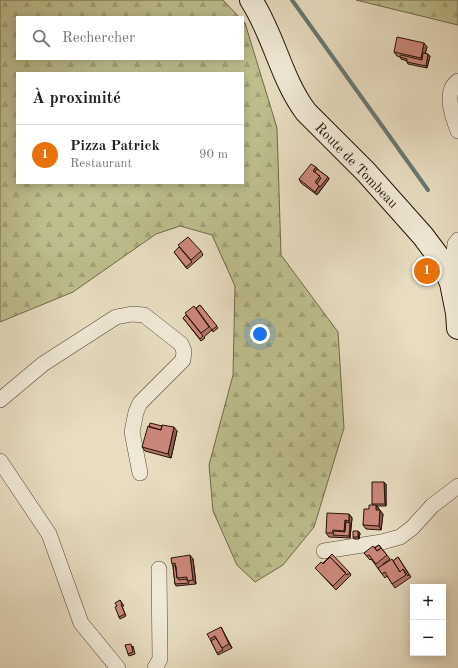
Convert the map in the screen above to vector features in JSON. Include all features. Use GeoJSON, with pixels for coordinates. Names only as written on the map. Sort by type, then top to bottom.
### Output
{"type":"FeatureCollection","features":[{"type":"Feature","properties":{"kind":"main road","name":"Route de Tombeau"},"geometry":{"type":"LineString","coordinates":[[252,0],[267,30],[298,101],[306,112],[366,172],[423,236],[441,260],[451,283],[457,313],[458,328]]}},
{"type":"Feature","properties":{"kind":"street"},"geometry":{"type":"LineString","coordinates":[[458,81],[453,86],[449,100],[458,131]]}},
{"type":"Feature","properties":{"kind":"street"},"geometry":{"type":"LineString","coordinates":[[451,283],[455,244],[458,240]]}},
{"type":"Feature","properties":{"kind":"street"},"geometry":{"type":"LineString","coordinates":[[0,400],[43,364],[116,317],[132,314],[144,315],[181,344],[184,351],[182,360],[140,403],[136,412],[132,432],[140,473]]}},
{"type":"Feature","properties":{"kind":"street"},"geometry":{"type":"LineString","coordinates":[[0,461],[49,534],[81,623],[118,668]]}},
{"type":"Feature","properties":{"kind":"street"},"geometry":{"type":"LineString","coordinates":[[324,551],[382,542],[400,537],[412,528],[432,506],[458,486]]}},
{"type":"Feature","properties":{"kind":"street"},"geometry":{"type":"LineString","coordinates":[[155,668],[160,660],[159,569]]}},
{"type":"Feature","properties":{"kind":"green space"},"geometry":{"type":"Polygon","coordinates":[[[0,0],[223,0],[238,16],[16,16],[16,60],[244,60],[244,22],[245,23],[277,128],[281,255],[338,332],[344,428],[314,527],[283,565],[255,582],[237,565],[213,511],[209,465],[233,375],[235,286],[212,235],[180,226],[156,234],[73,292],[0,322],[0,0]]]}},
{"type":"Feature","properties":{"kind":"green space"},"geometry":{"type":"Polygon","coordinates":[[[356,0],[458,0],[458,25],[356,0]]]}},
{"type":"Feature","properties":{"kind":"building"},"geometry":{"type":"Polygon","coordinates":[[[397,37],[424,43],[421,58],[394,52],[397,37]]]}},
{"type":"Feature","properties":{"kind":"building"},"geometry":{"type":"Polygon","coordinates":[[[423,53],[428,54],[426,66],[407,62],[407,59],[400,57],[401,55],[422,60],[423,53]]]}},
{"type":"Feature","properties":{"kind":"building"},"geometry":{"type":"Polygon","coordinates":[[[311,164],[316,167],[313,171],[320,176],[315,182],[319,186],[315,192],[299,179],[311,164]]]}},
{"type":"Feature","properties":{"kind":"building"},"geometry":{"type":"Polygon","coordinates":[[[317,169],[328,177],[320,187],[317,184],[321,178],[315,172],[317,169]]]}},
{"type":"Feature","properties":{"kind":"building"},"geometry":{"type":"Polygon","coordinates":[[[188,237],[201,251],[191,260],[178,245],[188,237]]]}},
{"type":"Feature","properties":{"kind":"building"},"geometry":{"type":"Polygon","coordinates":[[[179,247],[192,262],[186,267],[174,252],[179,247]]]}},
{"type":"Feature","properties":{"kind":"building"},"geometry":{"type":"Polygon","coordinates":[[[200,305],[217,326],[212,330],[196,308],[200,305]]]}},
{"type":"Feature","properties":{"kind":"building"},"geometry":{"type":"Polygon","coordinates":[[[194,306],[209,327],[201,333],[185,313],[194,306]]]}},
{"type":"Feature","properties":{"kind":"building"},"geometry":{"type":"Polygon","coordinates":[[[186,315],[203,336],[200,339],[183,318],[186,315]]]}},
{"type":"Feature","properties":{"kind":"building"},"geometry":{"type":"Polygon","coordinates":[[[150,423],[162,426],[161,430],[149,427],[150,423]]]}},
{"type":"Feature","properties":{"kind":"building"},"geometry":{"type":"Polygon","coordinates":[[[162,425],[174,427],[168,454],[142,447],[148,426],[161,430],[162,425]]]}},
{"type":"Feature","properties":{"kind":"building"},"geometry":{"type":"Polygon","coordinates":[[[372,482],[384,482],[385,504],[372,504],[372,482]]]}},
{"type":"Feature","properties":{"kind":"building"},"geometry":{"type":"Polygon","coordinates":[[[369,505],[376,505],[376,510],[380,510],[379,526],[363,525],[364,509],[369,509],[369,505]]]}},
{"type":"Feature","properties":{"kind":"building"},"geometry":{"type":"Polygon","coordinates":[[[327,513],[349,514],[349,521],[345,520],[344,531],[333,530],[332,533],[326,533],[327,513]]]}},
{"type":"Feature","properties":{"kind":"building"},"geometry":{"type":"Polygon","coordinates":[[[346,522],[350,523],[349,536],[333,535],[334,531],[345,532],[346,522]]]}},
{"type":"Feature","properties":{"kind":"building"},"geometry":{"type":"Polygon","coordinates":[[[353,531],[358,531],[358,537],[353,537],[353,531]]]}},
{"type":"Feature","properties":{"kind":"building"},"geometry":{"type":"Polygon","coordinates":[[[379,545],[381,548],[377,551],[375,548],[379,545]]]}},
{"type":"Feature","properties":{"kind":"building"},"geometry":{"type":"Polygon","coordinates":[[[373,546],[377,551],[381,548],[387,555],[376,564],[369,555],[367,556],[364,553],[373,546]]]}},
{"type":"Feature","properties":{"kind":"building"},"geometry":{"type":"Polygon","coordinates":[[[332,554],[350,573],[347,575],[330,557],[323,564],[332,554]]]}},
{"type":"Feature","properties":{"kind":"building"},"geometry":{"type":"Polygon","coordinates":[[[190,555],[193,580],[187,581],[187,577],[177,578],[175,563],[172,564],[171,558],[190,555]]]}},
{"type":"Feature","properties":{"kind":"building"},"geometry":{"type":"Polygon","coordinates":[[[330,557],[346,573],[333,586],[315,568],[321,562],[323,564],[330,557]]]}},
{"type":"Feature","properties":{"kind":"building"},"geometry":{"type":"Polygon","coordinates":[[[398,557],[409,575],[408,576],[403,569],[400,572],[393,561],[398,557]]]}},
{"type":"Feature","properties":{"kind":"building"},"geometry":{"type":"Polygon","coordinates":[[[392,559],[400,572],[403,569],[406,575],[392,584],[385,572],[382,574],[378,568],[392,559]]]}},
{"type":"Feature","properties":{"kind":"building"},"geometry":{"type":"Polygon","coordinates":[[[173,566],[176,566],[177,578],[179,580],[187,579],[189,583],[175,584],[173,566]]]}},
{"type":"Feature","properties":{"kind":"building"},"geometry":{"type":"Polygon","coordinates":[[[120,600],[125,614],[119,617],[115,603],[120,600]]]}},
{"type":"Feature","properties":{"kind":"building"},"geometry":{"type":"Polygon","coordinates":[[[221,627],[229,644],[222,648],[215,636],[210,639],[207,634],[221,627]]]}},
{"type":"Feature","properties":{"kind":"building"},"geometry":{"type":"Polygon","coordinates":[[[216,638],[223,650],[217,653],[211,641],[216,638]]]}},
{"type":"Feature","properties":{"kind":"building"},"geometry":{"type":"Polygon","coordinates":[[[131,644],[133,652],[128,654],[125,645],[131,644]]]}},
{"type":"Feature","properties":{"kind":"waterway"},"geometry":{"type":"LineString","coordinates":[[292,0],[428,190]]}},
{"type":"Feature","properties":{"kind":"place","name":"Pizza Patrick"},"geometry":{"type":"Point","coordinates":[427,271]}}]}
